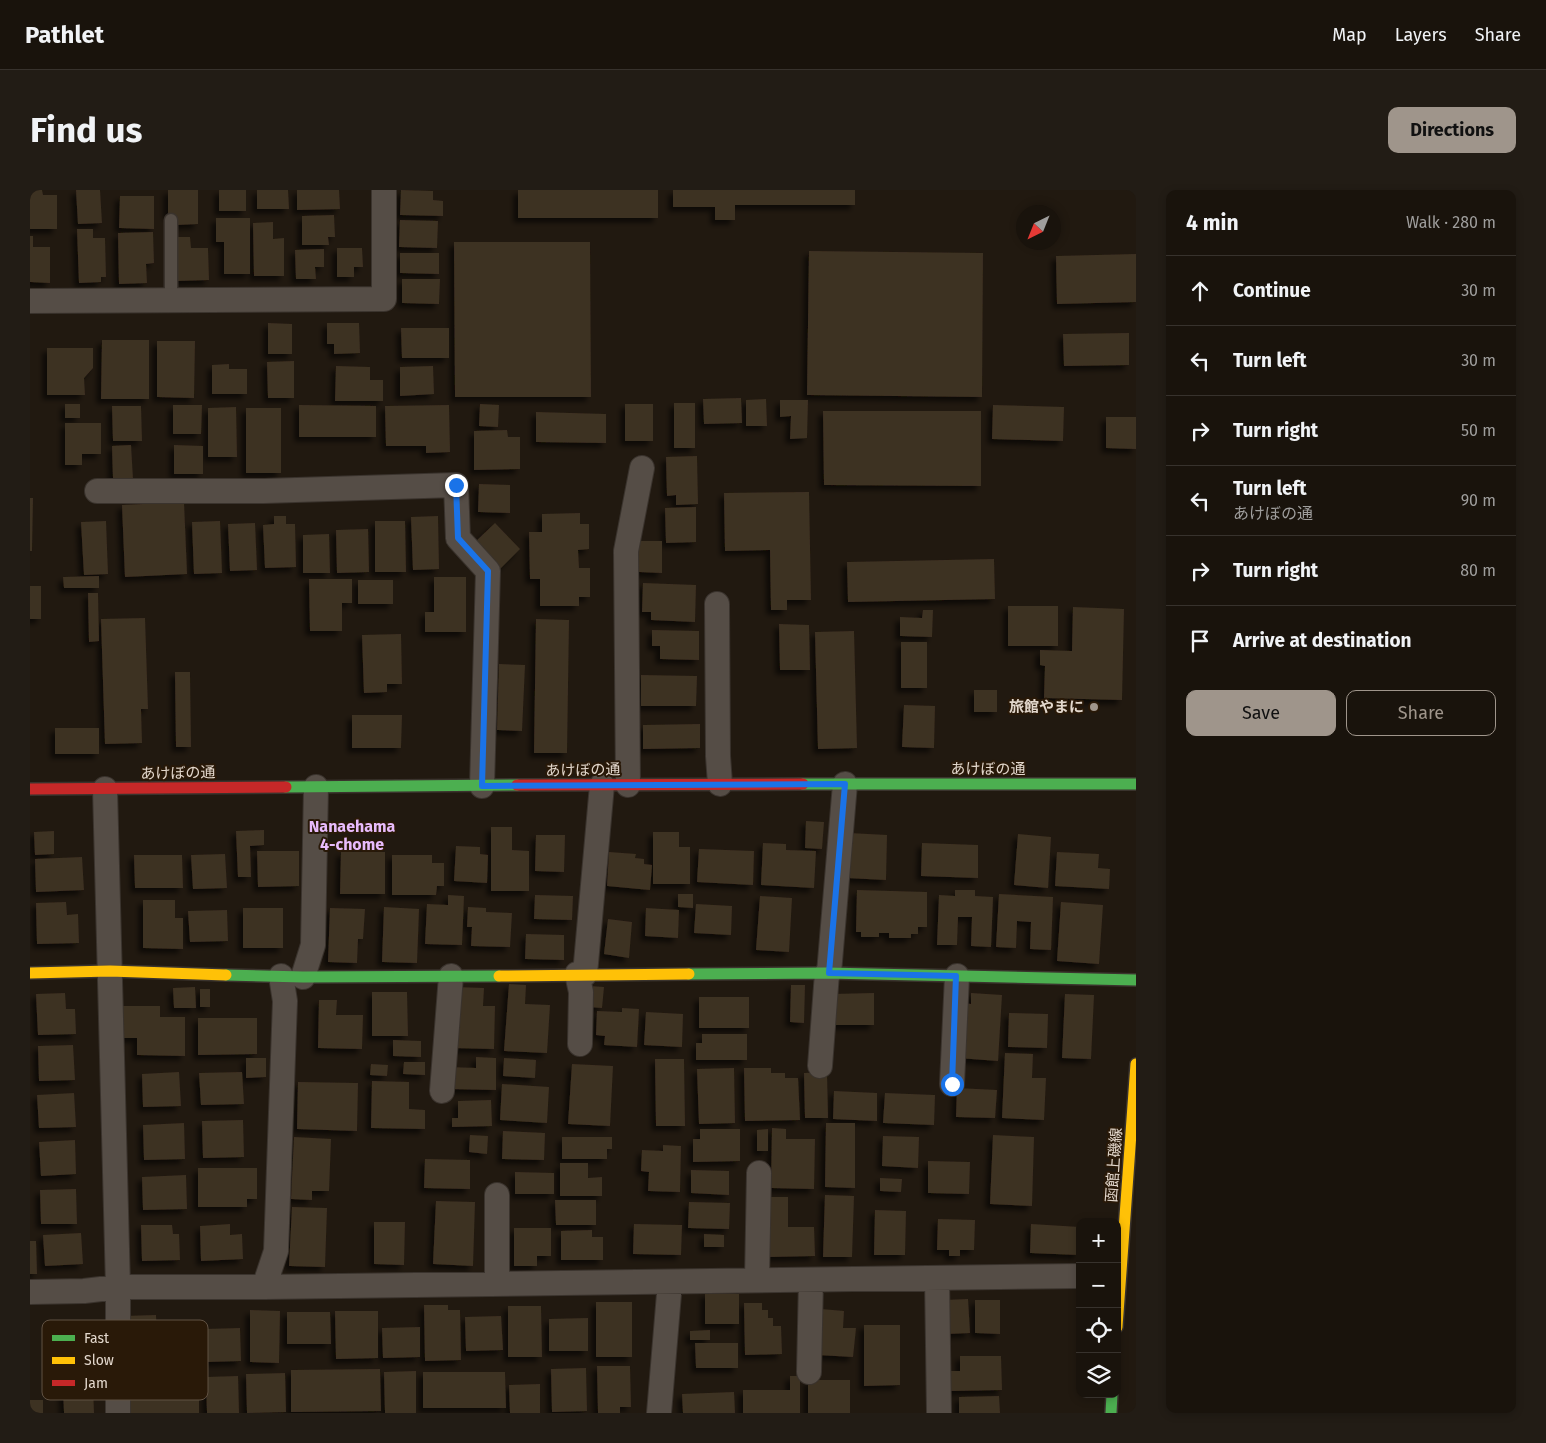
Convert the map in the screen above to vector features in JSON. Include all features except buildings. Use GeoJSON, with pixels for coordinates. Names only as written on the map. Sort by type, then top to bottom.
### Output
{"type":"FeatureCollection","features":[{"type":"Feature","properties":{"kind":"street"},"geometry":{"type":"LineString","coordinates":[[30,301],[384,299],[384,190]]}},
{"type":"Feature","properties":{"kind":"street"},"geometry":{"type":"LineString","coordinates":[[628,784],[626,551],[642,468]]}},
{"type":"Feature","properties":{"kind":"street"},"geometry":{"type":"LineString","coordinates":[[97,491],[264,491],[456,485],[458,538],[488,571],[482,786]]}},
{"type":"Feature","properties":{"kind":"street"},"geometry":{"type":"LineString","coordinates":[[717,604],[718,756],[720,784]]}},
{"type":"Feature","properties":{"kind":"street","name":"あけぼの通"},"geometry":{"type":"LineString","coordinates":[[30,788],[105,789],[628,784],[1136,784]]}},
{"type":"Feature","properties":{"kind":"street"},"geometry":{"type":"LineString","coordinates":[[820,1066],[845,784]]}},
{"type":"Feature","properties":{"kind":"street"},"geometry":{"type":"LineString","coordinates":[[580,1044],[581,974],[602,785]]}},
{"type":"Feature","properties":{"kind":"street"},"geometry":{"type":"LineString","coordinates":[[264,1287],[276,1251],[285,1001],[292,977],[313,945],[316,787]]}},
{"type":"Feature","properties":{"kind":"street"},"geometry":{"type":"LineString","coordinates":[[105,789],[118,1320]]}},
{"type":"Feature","properties":{"kind":"street"},"geometry":{"type":"LineString","coordinates":[[30,973],[110,971],[292,977],[828,973],[1136,980]]}},
{"type":"Feature","properties":{"kind":"street"},"geometry":{"type":"LineString","coordinates":[[442,1091],[451,976]]}},
{"type":"Feature","properties":{"kind":"street"},"geometry":{"type":"LineString","coordinates":[[952,1084],[956,976]]}},
{"type":"Feature","properties":{"kind":"street","name":"函館上磯線"},"geometry":{"type":"LineString","coordinates":[[1120,1308],[1125,1274],[1136,1064]]}},
{"type":"Feature","properties":{"kind":"street"},"geometry":{"type":"LineString","coordinates":[[757,1280],[759,1173]]}},
{"type":"Feature","properties":{"kind":"street"},"geometry":{"type":"LineString","coordinates":[[497,1195],[497,1283]]}},
{"type":"Feature","properties":{"kind":"street"},"geometry":{"type":"LineString","coordinates":[[30,1292],[84,1291],[118,1287],[264,1287],[1076,1276]]}},
{"type":"Feature","properties":{"kind":"street"},"geometry":{"type":"LineString","coordinates":[[937,1278],[939,1413]]}},
{"type":"Feature","properties":{"kind":"street"},"geometry":{"type":"LineString","coordinates":[[808,1372],[811,1280]]}},
{"type":"Feature","properties":{"kind":"street"},"geometry":{"type":"LineString","coordinates":[[659,1413],[670,1282]]}},
{"type":"Feature","properties":{"kind":"street"},"geometry":{"type":"LineString","coordinates":[[1111,1413],[1112,1398]]}},
{"type":"Feature","properties":{"kind":"street"},"geometry":{"type":"LineString","coordinates":[[118,1400],[118,1413]]}},
{"type":"Feature","properties":{"kind":"lane"},"geometry":{"type":"LineString","coordinates":[[171,220],[171,300]]}},
{"type":"Feature","properties":{"kind":"traffic: fast"},"geometry":{"type":"LineString","coordinates":[[803,784],[1136,784]]}},
{"type":"Feature","properties":{"kind":"traffic: fast"},"geometry":{"type":"LineString","coordinates":[[286,787],[517,785]]}},
{"type":"Feature","properties":{"kind":"traffic: fast"},"geometry":{"type":"LineString","coordinates":[[689,974],[827,973],[1136,980]]}},
{"type":"Feature","properties":{"kind":"traffic: fast"},"geometry":{"type":"LineString","coordinates":[[226,975],[303,977],[499,976]]}},
{"type":"Feature","properties":{"kind":"traffic: fast"},"geometry":{"type":"LineString","coordinates":[[1111,1413],[1112,1398]]}},
{"type":"Feature","properties":{"kind":"traffic: slow"},"geometry":{"type":"LineString","coordinates":[[30,973],[110,971],[226,975]]}},
{"type":"Feature","properties":{"kind":"traffic: slow"},"geometry":{"type":"LineString","coordinates":[[499,976],[689,974]]}},
{"type":"Feature","properties":{"kind":"traffic: slow"},"geometry":{"type":"LineString","coordinates":[[1118,1308],[1136,1064]]}},
{"type":"Feature","properties":{"kind":"traffic: jam"},"geometry":{"type":"LineString","coordinates":[[517,785],[803,784]]}},
{"type":"Feature","properties":{"kind":"traffic: jam"},"geometry":{"type":"LineString","coordinates":[[30,789],[286,787]]}},
{"type":"Feature","properties":{"kind":"place","name":"旅館やまに"},"geometry":{"type":"Point","coordinates":[1094,707]}},
{"type":"Feature","properties":{"kind":"district","name":"Nanaehama 4-chome"},"geometry":{"type":"Point","coordinates":[352,835]}},
{"type":"Feature","properties":{"kind":"route"},"geometry":{"type":"LineString","coordinates":[[456,485],[458,538],[488,571],[482,786],[845,784],[829,973],[956,976],[952,1084]]}}]}
